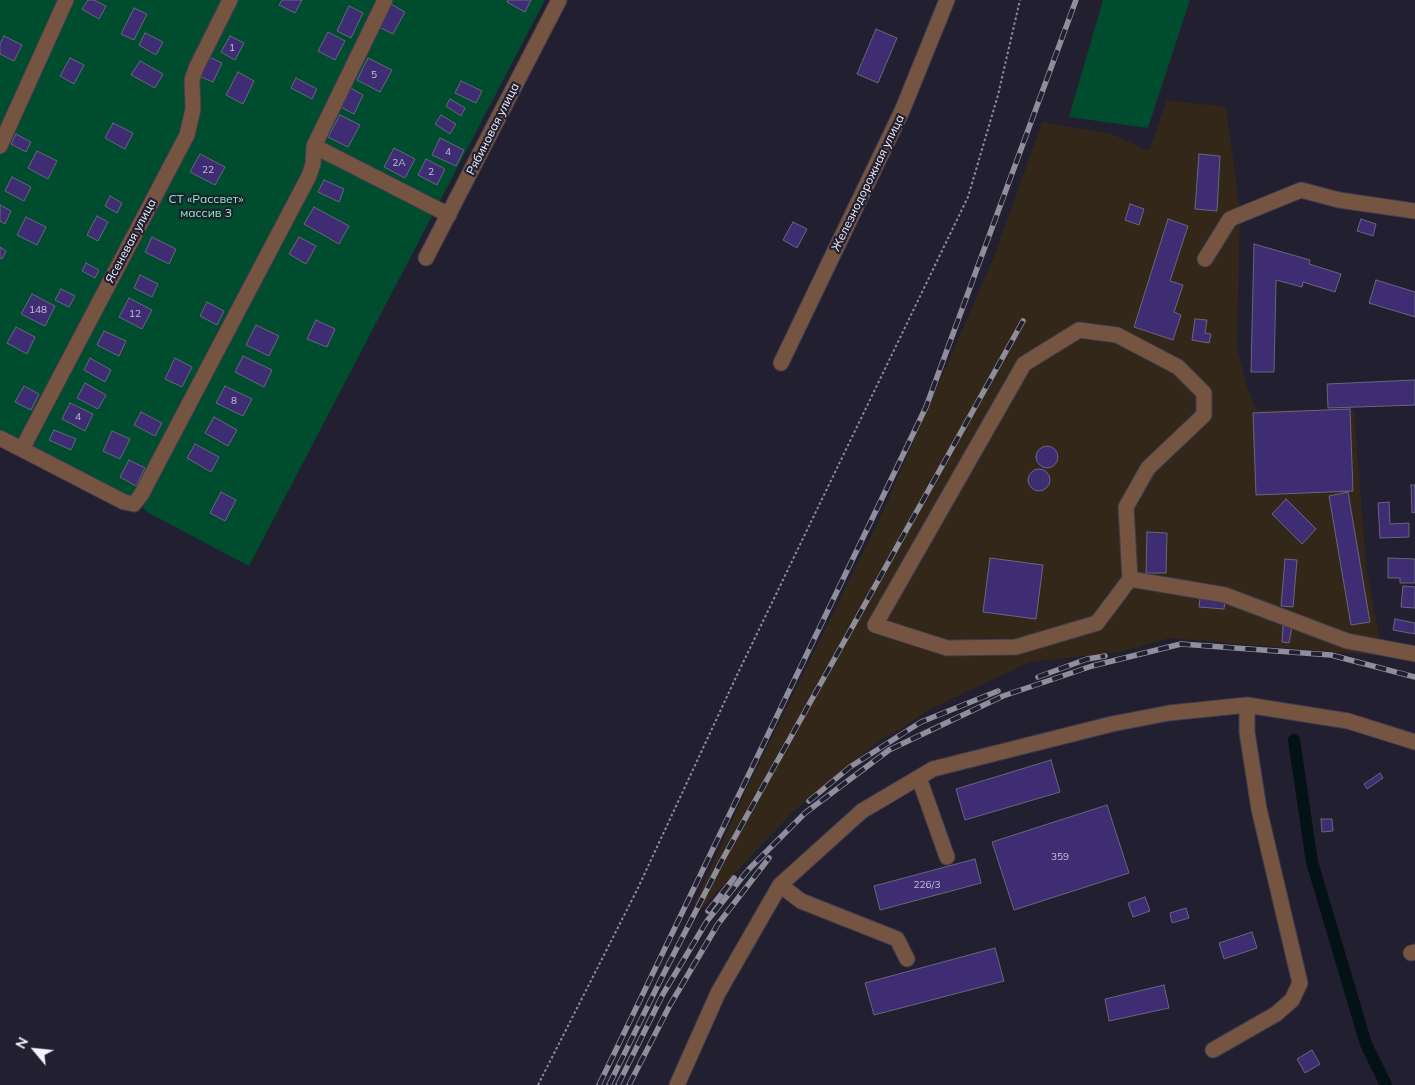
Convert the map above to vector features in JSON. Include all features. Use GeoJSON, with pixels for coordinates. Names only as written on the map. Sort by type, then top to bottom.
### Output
{"type":"FeatureCollection","features":[{"type":"Feature","properties":{"kind":"street"},"geometry":{"type":"LineString","coordinates":[[0,146],[66,0]]}},
{"type":"Feature","properties":{"kind":"street","name":"Ясеневая улица"},"geometry":{"type":"LineString","coordinates":[[22,449],[187,136],[193,108],[192,80],[196,68],[230,0]]}},
{"type":"Feature","properties":{"kind":"street"},"geometry":{"type":"LineString","coordinates":[[0,438],[124,502],[134,504],[141,495],[309,176],[314,164],[314,146],[385,0]]}},
{"type":"Feature","properties":{"kind":"street","name":"Рябиновая улица"},"geometry":{"type":"LineString","coordinates":[[426,258],[559,0]]}},
{"type":"Feature","properties":{"kind":"street","name":"Железнодорожная улица"},"geometry":{"type":"LineString","coordinates":[[781,363],[902,111],[947,0]]}},
{"type":"Feature","properties":{"kind":"street"},"geometry":{"type":"LineString","coordinates":[[314,146],[449,215]]}},
{"type":"Feature","properties":{"kind":"street"},"geometry":{"type":"LineString","coordinates":[[1205,259],[1230,219],[1301,190],[1339,200],[1415,211]]}},
{"type":"Feature","properties":{"kind":"street"},"geometry":{"type":"LineString","coordinates":[[1079,330],[1117,335],[1178,367],[1204,393],[1204,415],[1148,468],[1126,507],[1130,579],[1097,623],[1016,647],[947,648],[875,625],[1024,364],[1079,330]]}},
{"type":"Feature","properties":{"kind":"street"},"geometry":{"type":"LineString","coordinates":[[1130,579],[1225,595],[1347,642],[1415,654]]}},
{"type":"Feature","properties":{"kind":"street"},"geometry":{"type":"LineString","coordinates":[[1213,1050],[1276,1014],[1292,1000],[1300,983],[1259,809],[1247,732],[1247,705]]}},
{"type":"Feature","properties":{"kind":"street"},"geometry":{"type":"LineString","coordinates":[[677,1085],[718,993],[780,885],[862,811],[933,769],[1112,724],[1169,713],[1247,705],[1348,721],[1415,742]]}},
{"type":"Feature","properties":{"kind":"street"},"geometry":{"type":"LineString","coordinates":[[919,778],[947,857]]}},
{"type":"Feature","properties":{"kind":"street"},"geometry":{"type":"LineString","coordinates":[[780,885],[801,902],[897,939],[906,959]]}},
{"type":"Feature","properties":{"kind":"path"},"geometry":{"type":"LineString","coordinates":[[538,1085],[637,890],[737,675],[968,197],[998,95],[1020,0]]}},
{"type":"Feature","properties":{"kind":"shaded area"},"geometry":{"type":"Polygon","coordinates":[[[1167,100],[1226,107],[1240,211],[1237,347],[1247,387],[1257,410],[1354,410],[1366,566],[1383,656],[1170,638],[1121,652],[1030,662],[928,710],[879,741],[792,813],[697,913],[694,904],[746,790],[880,518],[993,259],[1042,122],[1112,134],[1149,151],[1167,100]]]}},
{"type":"Feature","properties":{"kind":"green space","name":"СТ «Рассвет» массив 3"},"geometry":{"type":"Polygon","coordinates":[[[0,0],[545,0],[249,566],[147,512],[139,503],[0,429],[0,0]]]}},
{"type":"Feature","properties":{"kind":"green space"},"geometry":{"type":"Polygon","coordinates":[[[1103,0],[1190,0],[1148,128],[1069,117],[1103,0]]]}},
{"type":"Feature","properties":{"kind":"building"},"geometry":{"type":"Polygon","coordinates":[[[88,0],[94,0],[106,6],[99,19],[82,9],[88,0]]]}},
{"type":"Feature","properties":{"kind":"building"},"geometry":{"type":"Polygon","coordinates":[[[282,0],[302,0],[295,13],[279,5],[282,0]]]}},
{"type":"Feature","properties":{"kind":"building"},"geometry":{"type":"Polygon","coordinates":[[[508,0],[531,0],[525,12],[507,2],[508,0]]]}},
{"type":"Feature","properties":{"kind":"building"},"geometry":{"type":"Polygon","coordinates":[[[391,4],[405,12],[393,34],[379,27],[391,4]]]}},
{"type":"Feature","properties":{"kind":"building"},"geometry":{"type":"Polygon","coordinates":[[[349,6],[363,13],[351,38],[337,31],[349,6]]]}},
{"type":"Feature","properties":{"kind":"building"},"geometry":{"type":"Polygon","coordinates":[[[134,8],[147,14],[134,40],[121,34],[134,8]]]}},
{"type":"Feature","properties":{"kind":"building"},"geometry":{"type":"Polygon","coordinates":[[[876,29],[897,38],[878,83],[857,74],[876,29]]]}},
{"type":"Feature","properties":{"kind":"building"},"geometry":{"type":"Polygon","coordinates":[[[328,32],[345,41],[335,60],[318,51],[328,32]]]}},
{"type":"Feature","properties":{"kind":"building"},"geometry":{"type":"Polygon","coordinates":[[[145,33],[163,42],[156,55],[139,45],[145,33]]]}},
{"type":"Feature","properties":{"kind":"building"},"geometry":{"type":"Polygon","coordinates":[[[4,36],[22,45],[14,61],[0,54],[0,44],[4,36]]]}},
{"type":"Feature","properties":{"kind":"building"},"geometry":{"type":"Polygon","coordinates":[[[230,36],[244,43],[235,60],[221,52],[230,36]]]}},
{"type":"Feature","properties":{"kind":"building"},"geometry":{"type":"Polygon","coordinates":[[[207,56],[222,63],[213,82],[199,76],[207,56]]]}},
{"type":"Feature","properties":{"kind":"building"},"geometry":{"type":"Polygon","coordinates":[[[70,58],[84,65],[74,84],[60,76],[70,58]]]}},
{"type":"Feature","properties":{"kind":"building"},"geometry":{"type":"Polygon","coordinates":[[[368,58],[392,70],[380,92],[357,80],[368,58]]]}},
{"type":"Feature","properties":{"kind":"building"},"geometry":{"type":"Polygon","coordinates":[[[140,61],[163,74],[155,88],[131,75],[140,61]]]}},
{"type":"Feature","properties":{"kind":"building"},"geometry":{"type":"Polygon","coordinates":[[[238,72],[254,81],[243,104],[226,95],[238,72]]]}},
{"type":"Feature","properties":{"kind":"building"},"geometry":{"type":"Polygon","coordinates":[[[296,78],[317,89],[312,99],[291,88],[296,78]]]}},
{"type":"Feature","properties":{"kind":"building"},"geometry":{"type":"Polygon","coordinates":[[[461,81],[482,91],[476,103],[455,93],[461,81]]]}},
{"type":"Feature","properties":{"kind":"building"},"geometry":{"type":"Polygon","coordinates":[[[349,87],[363,95],[354,114],[339,106],[349,87]]]}},
{"type":"Feature","properties":{"kind":"building"},"geometry":{"type":"Polygon","coordinates":[[[450,99],[465,108],[461,116],[446,106],[450,99]]]}},
{"type":"Feature","properties":{"kind":"building"},"geometry":{"type":"Polygon","coordinates":[[[340,115],[360,125],[348,147],[328,137],[340,115]]]}},
{"type":"Feature","properties":{"kind":"building"},"geometry":{"type":"Polygon","coordinates":[[[441,115],[456,124],[450,134],[435,124],[441,115]]]}},
{"type":"Feature","properties":{"kind":"building"},"geometry":{"type":"Polygon","coordinates":[[[113,123],[133,133],[125,149],[105,138],[113,123]]]}},
{"type":"Feature","properties":{"kind":"building"},"geometry":{"type":"Polygon","coordinates":[[[16,134],[31,142],[26,152],[11,144],[16,134]]]}},
{"type":"Feature","properties":{"kind":"building"},"geometry":{"type":"Polygon","coordinates":[[[440,138],[464,150],[456,166],[432,155],[440,138]]]}},
{"type":"Feature","properties":{"kind":"building"},"geometry":{"type":"Polygon","coordinates":[[[394,148],[415,159],[405,178],[384,167],[394,148]]]}},
{"type":"Feature","properties":{"kind":"building"},"geometry":{"type":"Polygon","coordinates":[[[37,151],[57,161],[48,179],[28,168],[37,151]]]}},
{"type":"Feature","properties":{"kind":"building"},"geometry":{"type":"Polygon","coordinates":[[[200,154],[225,167],[215,185],[190,172],[200,154]]]}},
{"type":"Feature","properties":{"kind":"building"},"geometry":{"type":"Polygon","coordinates":[[[1199,154],[1220,156],[1217,211],[1195,209],[1199,154]]]}},
{"type":"Feature","properties":{"kind":"building"},"geometry":{"type":"Polygon","coordinates":[[[426,159],[445,169],[437,185],[418,175],[426,159]]]}},
{"type":"Feature","properties":{"kind":"building"},"geometry":{"type":"Polygon","coordinates":[[[12,177],[31,187],[24,201],[5,191],[12,177]]]}},
{"type":"Feature","properties":{"kind":"building"},"geometry":{"type":"Polygon","coordinates":[[[324,180],[344,189],[339,202],[318,192],[324,180]]]}},
{"type":"Feature","properties":{"kind":"building"},"geometry":{"type":"Polygon","coordinates":[[[110,196],[122,203],[117,213],[105,206],[110,196]]]}},
{"type":"Feature","properties":{"kind":"building"},"geometry":{"type":"Polygon","coordinates":[[[1130,204],[1144,209],[1139,225],[1125,220],[1130,204]]]}},
{"type":"Feature","properties":{"kind":"building"},"geometry":{"type":"Polygon","coordinates":[[[0,205],[11,211],[5,224],[0,221],[0,205]]]}},
{"type":"Feature","properties":{"kind":"building"},"geometry":{"type":"Polygon","coordinates":[[[314,207],[349,226],[339,244],[304,224],[314,207]]]}},
{"type":"Feature","properties":{"kind":"building"},"geometry":{"type":"Polygon","coordinates":[[[97,216],[108,222],[98,241],[87,235],[97,216]]]}},
{"type":"Feature","properties":{"kind":"building"},"geometry":{"type":"Polygon","coordinates":[[[26,217],[46,227],[37,245],[17,235],[26,217]]]}},
{"type":"Feature","properties":{"kind":"building"},"geometry":{"type":"Polygon","coordinates":[[[1168,219],[1188,226],[1170,281],[1183,285],[1174,312],[1181,315],[1173,340],[1134,327],[1168,219]]]}},
{"type":"Feature","properties":{"kind":"building"},"geometry":{"type":"Polygon","coordinates":[[[1361,219],[1376,224],[1373,236],[1357,231],[1361,219]]]}},
{"type":"Feature","properties":{"kind":"building"},"geometry":{"type":"Polygon","coordinates":[[[793,222],[807,229],[797,248],[783,240],[793,222]]]}},
{"type":"Feature","properties":{"kind":"building"},"geometry":{"type":"Polygon","coordinates":[[[152,237],[176,249],[169,264],[145,252],[152,237]]]}},
{"type":"Feature","properties":{"kind":"building"},"geometry":{"type":"Polygon","coordinates":[[[299,237],[316,246],[306,264],[289,254],[299,237]]]}},
{"type":"Feature","properties":{"kind":"building"},"geometry":{"type":"Polygon","coordinates":[[[1254,244],[1310,260],[1309,264],[1341,274],[1335,292],[1303,282],[1302,287],[1276,280],[1274,372],[1251,372],[1254,244]]]}},
{"type":"Feature","properties":{"kind":"building"},"geometry":{"type":"Polygon","coordinates":[[[0,247],[6,251],[2,259],[0,258],[0,247]]]}},
{"type":"Feature","properties":{"kind":"building"},"geometry":{"type":"Polygon","coordinates":[[[86,263],[99,270],[95,278],[82,271],[86,263]]]}},
{"type":"Feature","properties":{"kind":"building"},"geometry":{"type":"Polygon","coordinates":[[[140,275],[158,284],[152,297],[134,288],[140,275]]]}},
{"type":"Feature","properties":{"kind":"building"},"geometry":{"type":"Polygon","coordinates":[[[1376,280],[1415,292],[1415,317],[1369,303],[1376,280]]]}},
{"type":"Feature","properties":{"kind":"building"},"geometry":{"type":"Polygon","coordinates":[[[61,289],[75,296],[69,307],[55,300],[61,289]]]}},
{"type":"Feature","properties":{"kind":"building"},"geometry":{"type":"Polygon","coordinates":[[[32,294],[55,306],[45,326],[21,314],[32,294]]]}},
{"type":"Feature","properties":{"kind":"building"},"geometry":{"type":"Polygon","coordinates":[[[129,298],[152,310],[142,329],[119,317],[129,298]]]}},
{"type":"Feature","properties":{"kind":"building"},"geometry":{"type":"Polygon","coordinates":[[[207,302],[224,311],[217,325],[200,316],[207,302]]]}},
{"type":"Feature","properties":{"kind":"building"},"geometry":{"type":"Polygon","coordinates":[[[1195,319],[1207,320],[1205,333],[1211,334],[1209,343],[1192,340],[1195,319]]]}},
{"type":"Feature","properties":{"kind":"building"},"geometry":{"type":"Polygon","coordinates":[[[316,320],[335,329],[327,347],[307,339],[316,320]]]}},
{"type":"Feature","properties":{"kind":"building"},"geometry":{"type":"Polygon","coordinates":[[[256,325],[279,336],[269,356],[246,345],[256,325]]]}},
{"type":"Feature","properties":{"kind":"building"},"geometry":{"type":"Polygon","coordinates":[[[16,327],[35,337],[27,354],[7,343],[16,327]]]}},
{"type":"Feature","properties":{"kind":"building"},"geometry":{"type":"Polygon","coordinates":[[[104,331],[126,341],[119,356],[97,345],[104,331]]]}},
{"type":"Feature","properties":{"kind":"building"},"geometry":{"type":"Polygon","coordinates":[[[243,356],[272,370],[264,387],[235,372],[243,356]]]}},
{"type":"Feature","properties":{"kind":"building"},"geometry":{"type":"Polygon","coordinates":[[[90,358],[111,370],[105,382],[84,370],[90,358]]]}},
{"type":"Feature","properties":{"kind":"building"},"geometry":{"type":"Polygon","coordinates":[[[175,358],[192,367],[182,387],[165,379],[175,358]]]}},
{"type":"Feature","properties":{"kind":"building"},"geometry":{"type":"Polygon","coordinates":[[[1415,380],[1415,405],[1328,408],[1327,384],[1415,380]]]}},
{"type":"Feature","properties":{"kind":"building"},"geometry":{"type":"Polygon","coordinates":[[[85,383],[106,395],[98,409],[77,398],[85,383]]]}},
{"type":"Feature","properties":{"kind":"building"},"geometry":{"type":"Polygon","coordinates":[[[24,386],[39,394],[31,410],[15,402],[24,386]]]}},
{"type":"Feature","properties":{"kind":"building"},"geometry":{"type":"Polygon","coordinates":[[[225,386],[252,399],[243,416],[216,403],[225,386]]]}},
{"type":"Feature","properties":{"kind":"building"},"geometry":{"type":"Polygon","coordinates":[[[70,403],[93,414],[85,431],[62,419],[70,403]]]}},
{"type":"Feature","properties":{"kind":"building"},"geometry":{"type":"Polygon","coordinates":[[[1350,409],[1353,491],[1256,495],[1253,413],[1350,409]]]}},
{"type":"Feature","properties":{"kind":"building"},"geometry":{"type":"Polygon","coordinates":[[[141,412],[162,423],[155,436],[134,425],[141,412]]]}},
{"type":"Feature","properties":{"kind":"building"},"geometry":{"type":"Polygon","coordinates":[[[214,417],[237,430],[228,446],[205,433],[214,417]]]}},
{"type":"Feature","properties":{"kind":"building"},"geometry":{"type":"Polygon","coordinates":[[[54,430],[76,439],[71,450],[49,440],[54,430]]]}},
{"type":"Feature","properties":{"kind":"building"},"geometry":{"type":"Polygon","coordinates":[[[112,431],[130,439],[120,459],[103,451],[112,431]]]}},
{"type":"Feature","properties":{"kind":"building"},"geometry":{"type":"Polygon","coordinates":[[[195,444],[219,457],[211,472],[187,458],[195,444]]]}},
{"type":"Feature","properties":{"kind":"building"},"geometry":{"type":"Polygon","coordinates":[[[1047,446],[1055,449],[1058,457],[1055,465],[1047,468],[1039,465],[1036,457],[1039,449],[1047,446]]]}},
{"type":"Feature","properties":{"kind":"building"},"geometry":{"type":"Polygon","coordinates":[[[129,460],[145,468],[136,486],[120,477],[129,460]]]}},
{"type":"Feature","properties":{"kind":"building"},"geometry":{"type":"Polygon","coordinates":[[[1039,469],[1047,472],[1050,480],[1047,488],[1039,491],[1031,488],[1028,480],[1031,472],[1039,469]]]}},
{"type":"Feature","properties":{"kind":"building"},"geometry":{"type":"Polygon","coordinates":[[[1411,485],[1415,485],[1415,512],[1412,513],[1411,485]]]}},
{"type":"Feature","properties":{"kind":"building"},"geometry":{"type":"Polygon","coordinates":[[[221,492],[236,500],[225,521],[210,513],[221,492]]]}},
{"type":"Feature","properties":{"kind":"building"},"geometry":{"type":"Polygon","coordinates":[[[1348,492],[1370,622],[1351,625],[1329,496],[1348,492]]]}},
{"type":"Feature","properties":{"kind":"building"},"geometry":{"type":"Polygon","coordinates":[[[1286,499],[1316,529],[1302,544],[1272,514],[1286,499]]]}},
{"type":"Feature","properties":{"kind":"building"},"geometry":{"type":"Polygon","coordinates":[[[1389,502],[1390,524],[1409,523],[1409,537],[1380,538],[1378,503],[1389,502]]]}},
{"type":"Feature","properties":{"kind":"building"},"geometry":{"type":"Polygon","coordinates":[[[1147,532],[1167,533],[1166,573],[1146,573],[1147,532]]]}},
{"type":"Feature","properties":{"kind":"building"},"geometry":{"type":"Polygon","coordinates":[[[990,558],[1043,565],[1036,619],[983,612],[990,558]]]}},
{"type":"Feature","properties":{"kind":"building"},"geometry":{"type":"Polygon","coordinates":[[[1388,558],[1415,559],[1415,583],[1400,583],[1400,578],[1388,578],[1388,558]]]}},
{"type":"Feature","properties":{"kind":"building"},"geometry":{"type":"Polygon","coordinates":[[[1285,559],[1297,560],[1293,607],[1281,606],[1285,559]]]}},
{"type":"Feature","properties":{"kind":"building"},"geometry":{"type":"Polygon","coordinates":[[[1403,586],[1415,587],[1415,608],[1401,607],[1403,586]]]}},
{"type":"Feature","properties":{"kind":"building"},"geometry":{"type":"Polygon","coordinates":[[[1200,598],[1225,601],[1224,609],[1199,607],[1200,598]]]}},
{"type":"Feature","properties":{"kind":"building"},"geometry":{"type":"Polygon","coordinates":[[[1395,619],[1415,623],[1415,634],[1393,630],[1395,619]]]}},
{"type":"Feature","properties":{"kind":"building"},"geometry":{"type":"Polygon","coordinates":[[[1283,626],[1292,627],[1289,643],[1282,642],[1283,626]]]}},
{"type":"Feature","properties":{"kind":"building"},"geometry":{"type":"Polygon","coordinates":[[[1051,760],[1060,792],[965,820],[956,789],[1051,760]]]}},
{"type":"Feature","properties":{"kind":"building"},"geometry":{"type":"Polygon","coordinates":[[[1380,773],[1383,778],[1367,789],[1364,784],[1380,773]]]}},
{"type":"Feature","properties":{"kind":"building"},"geometry":{"type":"Polygon","coordinates":[[[1107,805],[1129,873],[1014,910],[992,842],[1107,805]]]}},
{"type":"Feature","properties":{"kind":"building"},"geometry":{"type":"Polygon","coordinates":[[[1321,819],[1332,819],[1333,831],[1322,832],[1321,819]]]}},
{"type":"Feature","properties":{"kind":"building"},"geometry":{"type":"Polygon","coordinates":[[[975,859],[981,883],[880,910],[874,886],[975,859]]]}},
{"type":"Feature","properties":{"kind":"building"},"geometry":{"type":"Polygon","coordinates":[[[1145,897],[1150,911],[1133,917],[1128,903],[1145,897]]]}},
{"type":"Feature","properties":{"kind":"building"},"geometry":{"type":"Polygon","coordinates":[[[1186,908],[1189,918],[1172,923],[1170,913],[1186,908]]]}},
{"type":"Feature","properties":{"kind":"building"},"geometry":{"type":"Polygon","coordinates":[[[1252,932],[1257,948],[1224,959],[1219,943],[1252,932]]]}},
{"type":"Feature","properties":{"kind":"building"},"geometry":{"type":"Polygon","coordinates":[[[995,948],[1004,981],[874,1015],[865,983],[995,948]]]}},
{"type":"Feature","properties":{"kind":"building"},"geometry":{"type":"Polygon","coordinates":[[[1164,985],[1169,1008],[1109,1021],[1105,999],[1164,985]]]}},
{"type":"Feature","properties":{"kind":"building"},"geometry":{"type":"Polygon","coordinates":[[[1312,1050],[1320,1064],[1305,1073],[1297,1059],[1312,1050]]]}},
{"type":"Feature","properties":{"kind":"waterway"},"geometry":{"type":"LineString","coordinates":[[1294,740],[1312,862],[1366,1044],[1386,1085]]}},
{"type":"Feature","properties":{"kind":"railway"},"geometry":{"type":"LineString","coordinates":[[599,1085],[926,407],[1076,0]]}},
{"type":"Feature","properties":{"kind":"railway"},"geometry":{"type":"LineString","coordinates":[[609,1085],[721,862],[1023,321]]}},
{"type":"Feature","properties":{"kind":"railway"},"geometry":{"type":"LineString","coordinates":[[618,1085],[663,994],[707,921],[749,869],[805,813],[889,750],[1003,696],[1092,666],[1181,644],[1331,655],[1415,677]]}},
{"type":"Feature","properties":{"kind":"railway"},"geometry":{"type":"LineString","coordinates":[[1038,677],[1087,659],[1105,656]]}},
{"type":"Feature","properties":{"kind":"railway"},"geometry":{"type":"LineString","coordinates":[[809,801],[850,767],[921,722],[998,691]]}},
{"type":"Feature","properties":{"kind":"railway"},"geometry":{"type":"LineString","coordinates":[[629,1085],[670,1005],[718,924],[769,858]]}},
{"type":"Feature","properties":{"kind":"railway"},"geometry":{"type":"LineString","coordinates":[[708,911],[734,878]]}}]}
